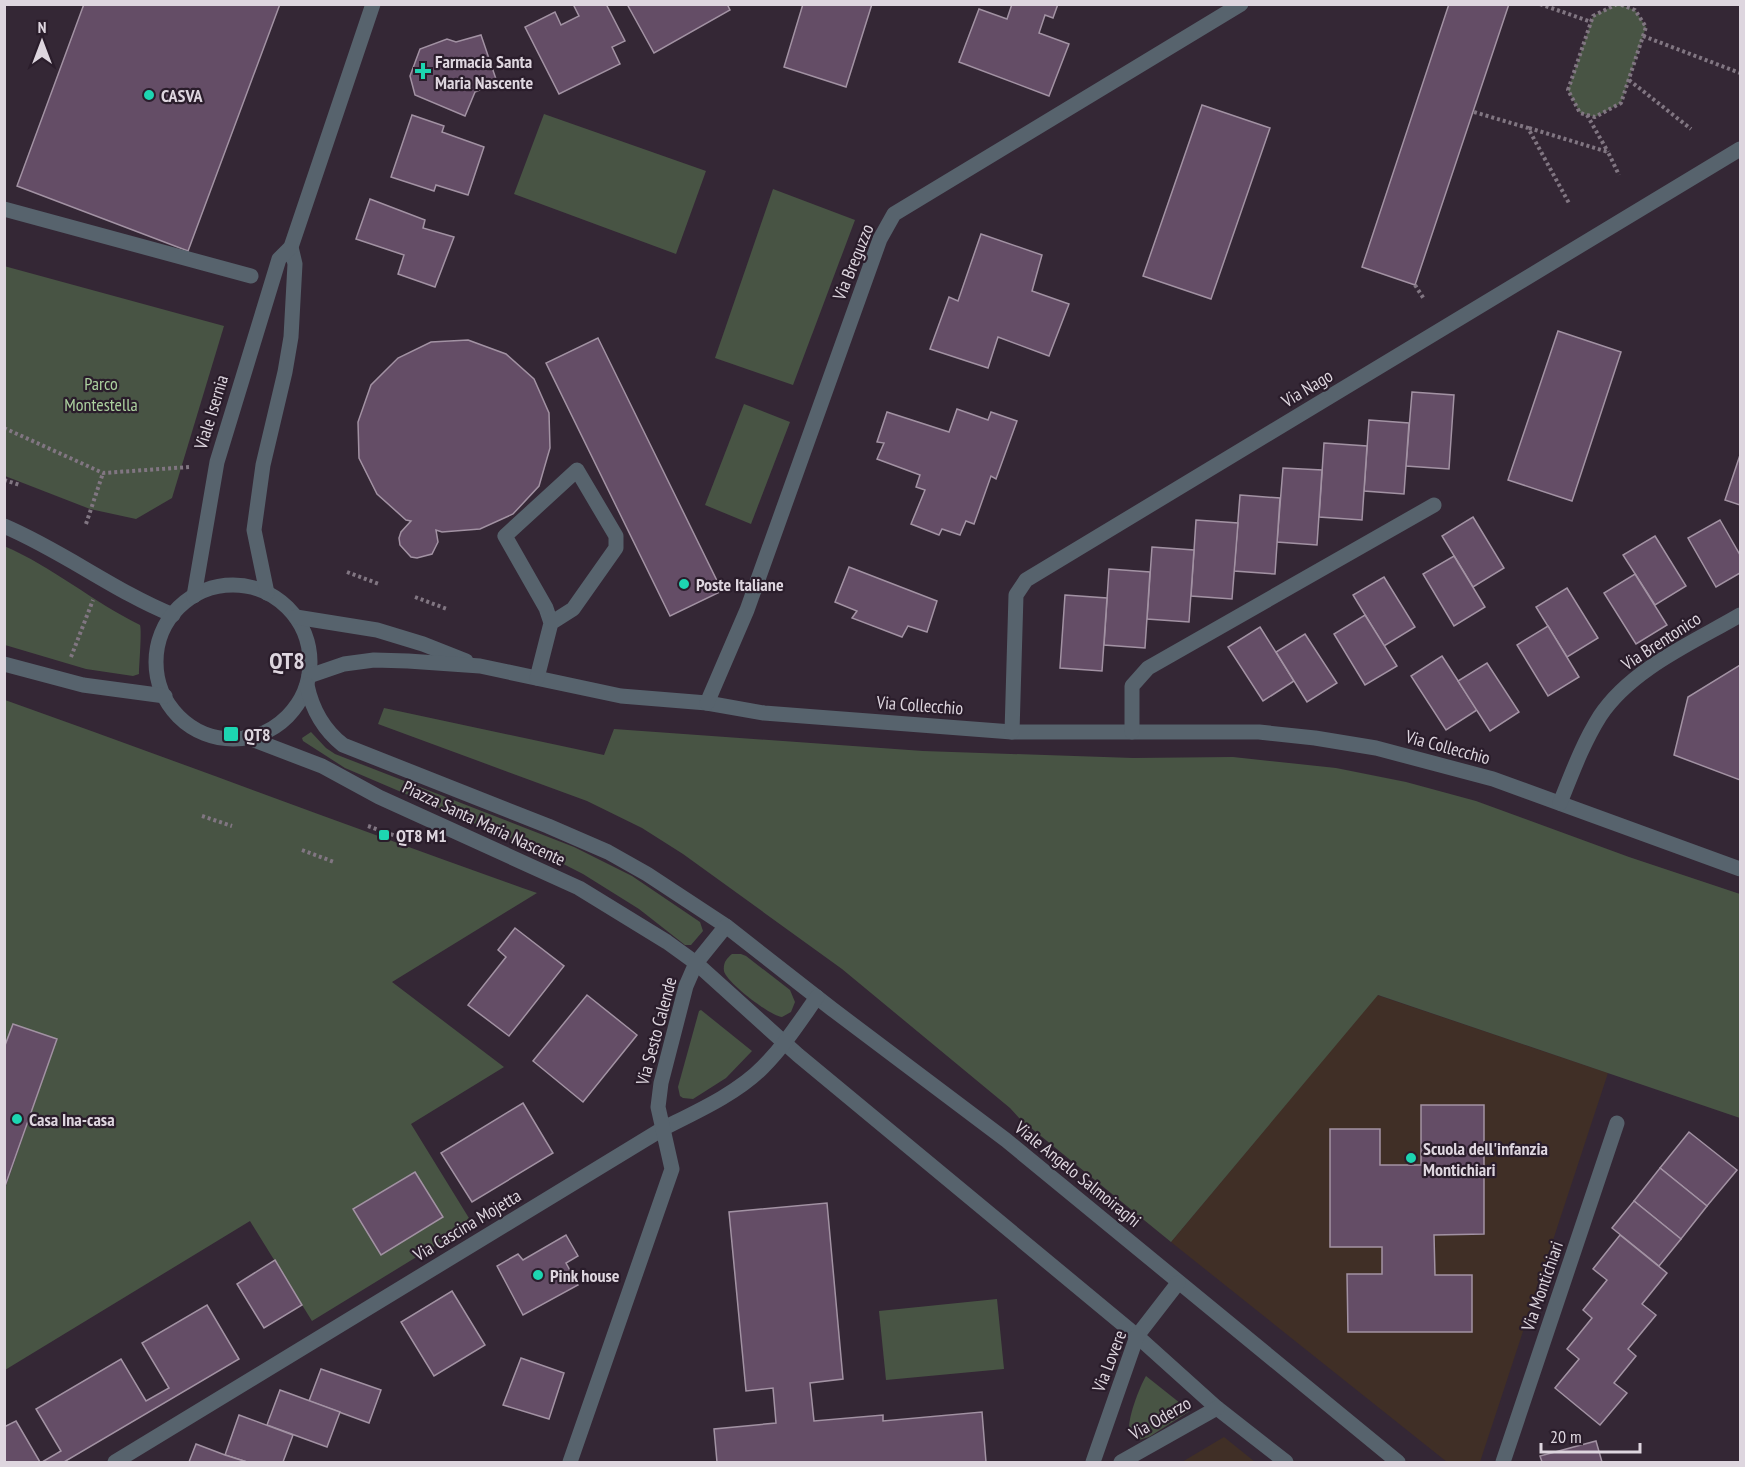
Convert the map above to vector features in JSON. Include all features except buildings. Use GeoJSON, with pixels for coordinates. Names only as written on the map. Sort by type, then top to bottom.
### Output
{"type":"FeatureCollection","features":[{"type":"Feature","properties":{"kind":"street","name":"Viale Isernia"},"geometry":{"type":"LineString","coordinates":[[194,596],[217,462],[279,259],[291,248],[373,4]]}},
{"type":"Feature","properties":{"kind":"street","name":"Via Breguzzo"},"geometry":{"type":"LineString","coordinates":[[707,703],[747,610],[880,239],[894,214],[1241,4]]}},
{"type":"Feature","properties":{"kind":"street","name":"Via Nago"},"geometry":{"type":"LineString","coordinates":[[1012,732],[1016,596],[1026,580],[1740,149]]}},
{"type":"Feature","properties":{"kind":"street"},"geometry":{"type":"LineString","coordinates":[[4,209],[251,276]]}},
{"type":"Feature","properties":{"kind":"street","name":"Viale Isernia"},"geometry":{"type":"LineString","coordinates":[[267,593],[255,530],[263,465],[291,337],[295,264],[291,248]]}},
{"type":"Feature","properties":{"kind":"street"},"geometry":{"type":"LineString","coordinates":[[537,678],[551,622],[546,608],[506,536],[578,470],[616,536],[616,548],[573,609],[558,620],[551,622]]}},
{"type":"Feature","properties":{"kind":"street"},"geometry":{"type":"LineString","coordinates":[[1132,732],[1132,686],[1148,668],[1434,505]]}},
{"type":"Feature","properties":{"kind":"street"},"geometry":{"type":"LineString","coordinates":[[4,526],[33,538],[141,602],[173,615]]}},
{"type":"Feature","properties":{"kind":"street"},"geometry":{"type":"LineString","coordinates":[[230,585],[249,587],[267,593],[283,603],[296,617],[309,649],[308,680],[293,710],[280,723],[264,732],[246,737],[217,736],[194,728],[174,711],[165,696],[159,680],[157,654],[160,638],[173,615],[194,596],[211,588],[230,585]]}},
{"type":"Feature","properties":{"kind":"street","name":"Via Brentonico"},"geometry":{"type":"LineString","coordinates":[[1560,803],[1584,744],[1601,714],[1621,691],[1646,671],[1740,615]]}},
{"type":"Feature","properties":{"kind":"street"},"geometry":{"type":"LineString","coordinates":[[296,617],[377,630],[423,644],[480,666]]}},
{"type":"Feature","properties":{"kind":"street"},"geometry":{"type":"LineString","coordinates":[[308,680],[344,664],[374,660],[480,666],[621,696],[707,703]]}},
{"type":"Feature","properties":{"kind":"street"},"geometry":{"type":"LineString","coordinates":[[4,664],[83,685],[165,696]]}},
{"type":"Feature","properties":{"kind":"street","name":"Piazza Santa Maria Nascente"},"geometry":{"type":"LineString","coordinates":[[308,680],[311,702],[318,716],[329,732],[343,745],[608,852],[647,874],[726,926]]}},
{"type":"Feature","properties":{"kind":"street","name":"Via Collecchio"},"geometry":{"type":"LineString","coordinates":[[707,703],[764,713],[1012,732],[1259,732],[1366,746],[1493,778],[1740,869]]}},
{"type":"Feature","properties":{"kind":"street","name":"Piazza Santa Maria Nascente"},"geometry":{"type":"LineString","coordinates":[[246,737],[322,766],[379,797],[579,888],[667,942],[696,963]]}},
{"type":"Feature","properties":{"kind":"street","name":"Via Sesto Calende"},"geometry":{"type":"LineString","coordinates":[[570,1462],[672,1169],[658,1107],[661,1083],[686,986],[696,963],[726,926]]}},
{"type":"Feature","properties":{"kind":"street","name":"Viale Angelo Salmoiraghi"},"geometry":{"type":"LineString","coordinates":[[726,926],[1006,1140],[1398,1462]]}},
{"type":"Feature","properties":{"kind":"street"},"geometry":{"type":"LineString","coordinates":[[696,963],[785,1043],[1137,1336],[1217,1408],[1286,1462]]}},
{"type":"Feature","properties":{"kind":"street","name":"Via Cascina Mojetta"},"geometry":{"type":"LineString","coordinates":[[115,1462],[664,1128],[701,1110],[744,1082],[762,1068],[785,1043],[817,996]]}},
{"type":"Feature","properties":{"kind":"street","name":"Via Montichiari"},"geometry":{"type":"LineString","coordinates":[[1503,1462],[1617,1123]]}},
{"type":"Feature","properties":{"kind":"street","name":"Via Lovere"},"geometry":{"type":"LineString","coordinates":[[1093,1462],[1137,1336],[1178,1282]]}},
{"type":"Feature","properties":{"kind":"street","name":"Via Oderzo"},"geometry":{"type":"LineString","coordinates":[[1121,1462],[1217,1408]]}},
{"type":"Feature","properties":{"kind":"path"},"geometry":{"type":"LineString","coordinates":[[1540,4],[1591,22]]}},
{"type":"Feature","properties":{"kind":"path"},"geometry":{"type":"LineString","coordinates":[[1618,4],[1635,10],[1646,27],[1621,103],[1595,117],[1580,112],[1568,90],[1591,22],[1593,16],[1618,4]]}},
{"type":"Feature","properties":{"kind":"path"},"geometry":{"type":"LineString","coordinates":[[1643,36],[1740,72]]}},
{"type":"Feature","properties":{"kind":"path"},"geometry":{"type":"LineString","coordinates":[[1629,80],[1692,129]]}},
{"type":"Feature","properties":{"kind":"path"},"geometry":{"type":"LineString","coordinates":[[1474,112],[1608,152]]}},
{"type":"Feature","properties":{"kind":"path"},"geometry":{"type":"LineString","coordinates":[[1587,115],[1619,175]]}},
{"type":"Feature","properties":{"kind":"path"},"geometry":{"type":"LineString","coordinates":[[1528,128],[1570,205]]}},
{"type":"Feature","properties":{"kind":"path"},"geometry":{"type":"LineString","coordinates":[[1415,285],[1424,299]]}},
{"type":"Feature","properties":{"kind":"path"},"geometry":{"type":"LineString","coordinates":[[4,428],[103,473],[189,466]]}},
{"type":"Feature","properties":{"kind":"path"},"geometry":{"type":"LineString","coordinates":[[86,524],[103,473]]}},
{"type":"Feature","properties":{"kind":"path"},"geometry":{"type":"LineString","coordinates":[[4,480],[20,485]]}},
{"type":"Feature","properties":{"kind":"path"},"geometry":{"type":"LineString","coordinates":[[347,572],[379,584]]}},
{"type":"Feature","properties":{"kind":"path"},"geometry":{"type":"LineString","coordinates":[[69,663],[95,594]]}},
{"type":"Feature","properties":{"kind":"path"},"geometry":{"type":"LineString","coordinates":[[415,597],[447,609]]}},
{"type":"Feature","properties":{"kind":"path"},"geometry":{"type":"LineString","coordinates":[[202,816],[232,826]]}},
{"type":"Feature","properties":{"kind":"path"},"geometry":{"type":"LineString","coordinates":[[368,826],[418,844]]}},
{"type":"Feature","properties":{"kind":"path"},"geometry":{"type":"LineString","coordinates":[[302,850],[334,862]]}},
{"type":"Feature","properties":{"kind":"shaded area","name":"Scuola dell'infanzia Montichiari"},"geometry":{"type":"Polygon","coordinates":[[[1377,995],[1608,1073],[1480,1462],[1447,1462],[1171,1242],[1377,995]]]}},
{"type":"Feature","properties":{"kind":"shaded area"},"geometry":{"type":"Polygon","coordinates":[[[1224,1437],[1255,1462],[1182,1462],[1224,1437]]]}},
{"type":"Feature","properties":{"kind":"green space"},"geometry":{"type":"Polygon","coordinates":[[[1617,4],[1635,10],[1646,27],[1621,103],[1595,117],[1580,113],[1568,90],[1593,16],[1617,4]]]}},
{"type":"Feature","properties":{"kind":"green space"},"geometry":{"type":"Polygon","coordinates":[[[544,114],[706,171],[676,254],[514,194],[544,114]]]}},
{"type":"Feature","properties":{"kind":"green space"},"geometry":{"type":"Polygon","coordinates":[[[773,189],[855,220],[793,385],[715,358],[773,189]]]}},
{"type":"Feature","properties":{"kind":"green space","name":"Parco Montestella"},"geometry":{"type":"Polygon","coordinates":[[[4,266],[224,326],[172,498],[136,519],[90,509],[5,476],[4,266]]]}},
{"type":"Feature","properties":{"kind":"green space"},"geometry":{"type":"Polygon","coordinates":[[[744,404],[790,422],[751,524],[705,505],[744,404]]]}},
{"type":"Feature","properties":{"kind":"green space"},"geometry":{"type":"Polygon","coordinates":[[[4,546],[22,554],[140,625],[139,674],[133,676],[86,669],[5,645],[4,546]]]}},
{"type":"Feature","properties":{"kind":"green space"},"geometry":{"type":"Polygon","coordinates":[[[5,700],[537,893],[392,982],[504,1067],[411,1124],[472,1223],[312,1321],[250,1221],[5,1370],[5,1189],[57,1039],[5,1045],[5,700]]]}},
{"type":"Feature","properties":{"kind":"green space"},"geometry":{"type":"Polygon","coordinates":[[[384,708],[604,755],[614,729],[923,751],[1133,758],[1233,757],[1336,768],[1406,782],[1476,801],[1629,857],[1740,894],[1740,1118],[1378,995],[1171,1242],[842,969],[683,854],[642,828],[587,801],[378,724],[384,708]]]}},
{"type":"Feature","properties":{"kind":"green space"},"geometry":{"type":"Polygon","coordinates":[[[311,732],[335,754],[574,847],[632,876],[700,922],[703,931],[691,945],[685,945],[639,909],[583,874],[530,847],[345,768],[303,741],[302,738],[311,732]]]}},
{"type":"Feature","properties":{"kind":"green space"},"geometry":{"type":"Polygon","coordinates":[[[732,954],[746,956],[790,990],[795,1002],[791,1012],[782,1017],[776,1015],[759,1005],[732,983],[724,968],[725,961],[732,954]]]}},
{"type":"Feature","properties":{"kind":"green space"},"geometry":{"type":"Polygon","coordinates":[[[701,1010],[752,1051],[726,1078],[693,1099],[683,1098],[680,1096],[678,1087],[701,1010]]]}},
{"type":"Feature","properties":{"kind":"green space"},"geometry":{"type":"Polygon","coordinates":[[[997,1299],[1004,1369],[886,1380],[879,1311],[997,1299]]]}},
{"type":"Feature","properties":{"kind":"green space"},"geometry":{"type":"Polygon","coordinates":[[[1146,1376],[1190,1411],[1149,1437],[1139,1440],[1130,1434],[1129,1429],[1131,1413],[1146,1376]]]}},
{"type":"Feature","properties":{"kind":"place","name":"Farmacia Santa Maria Nascente"},"geometry":{"type":"Point","coordinates":[423,71]}},
{"type":"Feature","properties":{"kind":"place","name":"CASVA"},"geometry":{"type":"Point","coordinates":[149,95]}},
{"type":"Feature","properties":{"kind":"place","name":"Poste Italiane"},"geometry":{"type":"Point","coordinates":[684,584]}},
{"type":"Feature","properties":{"kind":"place","name":"QT8"},"geometry":{"type":"Point","coordinates":[231,734]}},
{"type":"Feature","properties":{"kind":"place","name":"QT8 M1"},"geometry":{"type":"Point","coordinates":[384,835]}},
{"type":"Feature","properties":{"kind":"place","name":"Casa Ina-casa"},"geometry":{"type":"Point","coordinates":[17,1119]}},
{"type":"Feature","properties":{"kind":"place","name":"Scuola dell'infanzia Montichiari"},"geometry":{"type":"Point","coordinates":[1411,1158]}},
{"type":"Feature","properties":{"kind":"place","name":"Pink house"},"geometry":{"type":"Point","coordinates":[538,1275]}},
{"type":"Feature","properties":{"kind":"district","name":"QT8"},"geometry":{"type":"Point","coordinates":[287,660]}}]}
